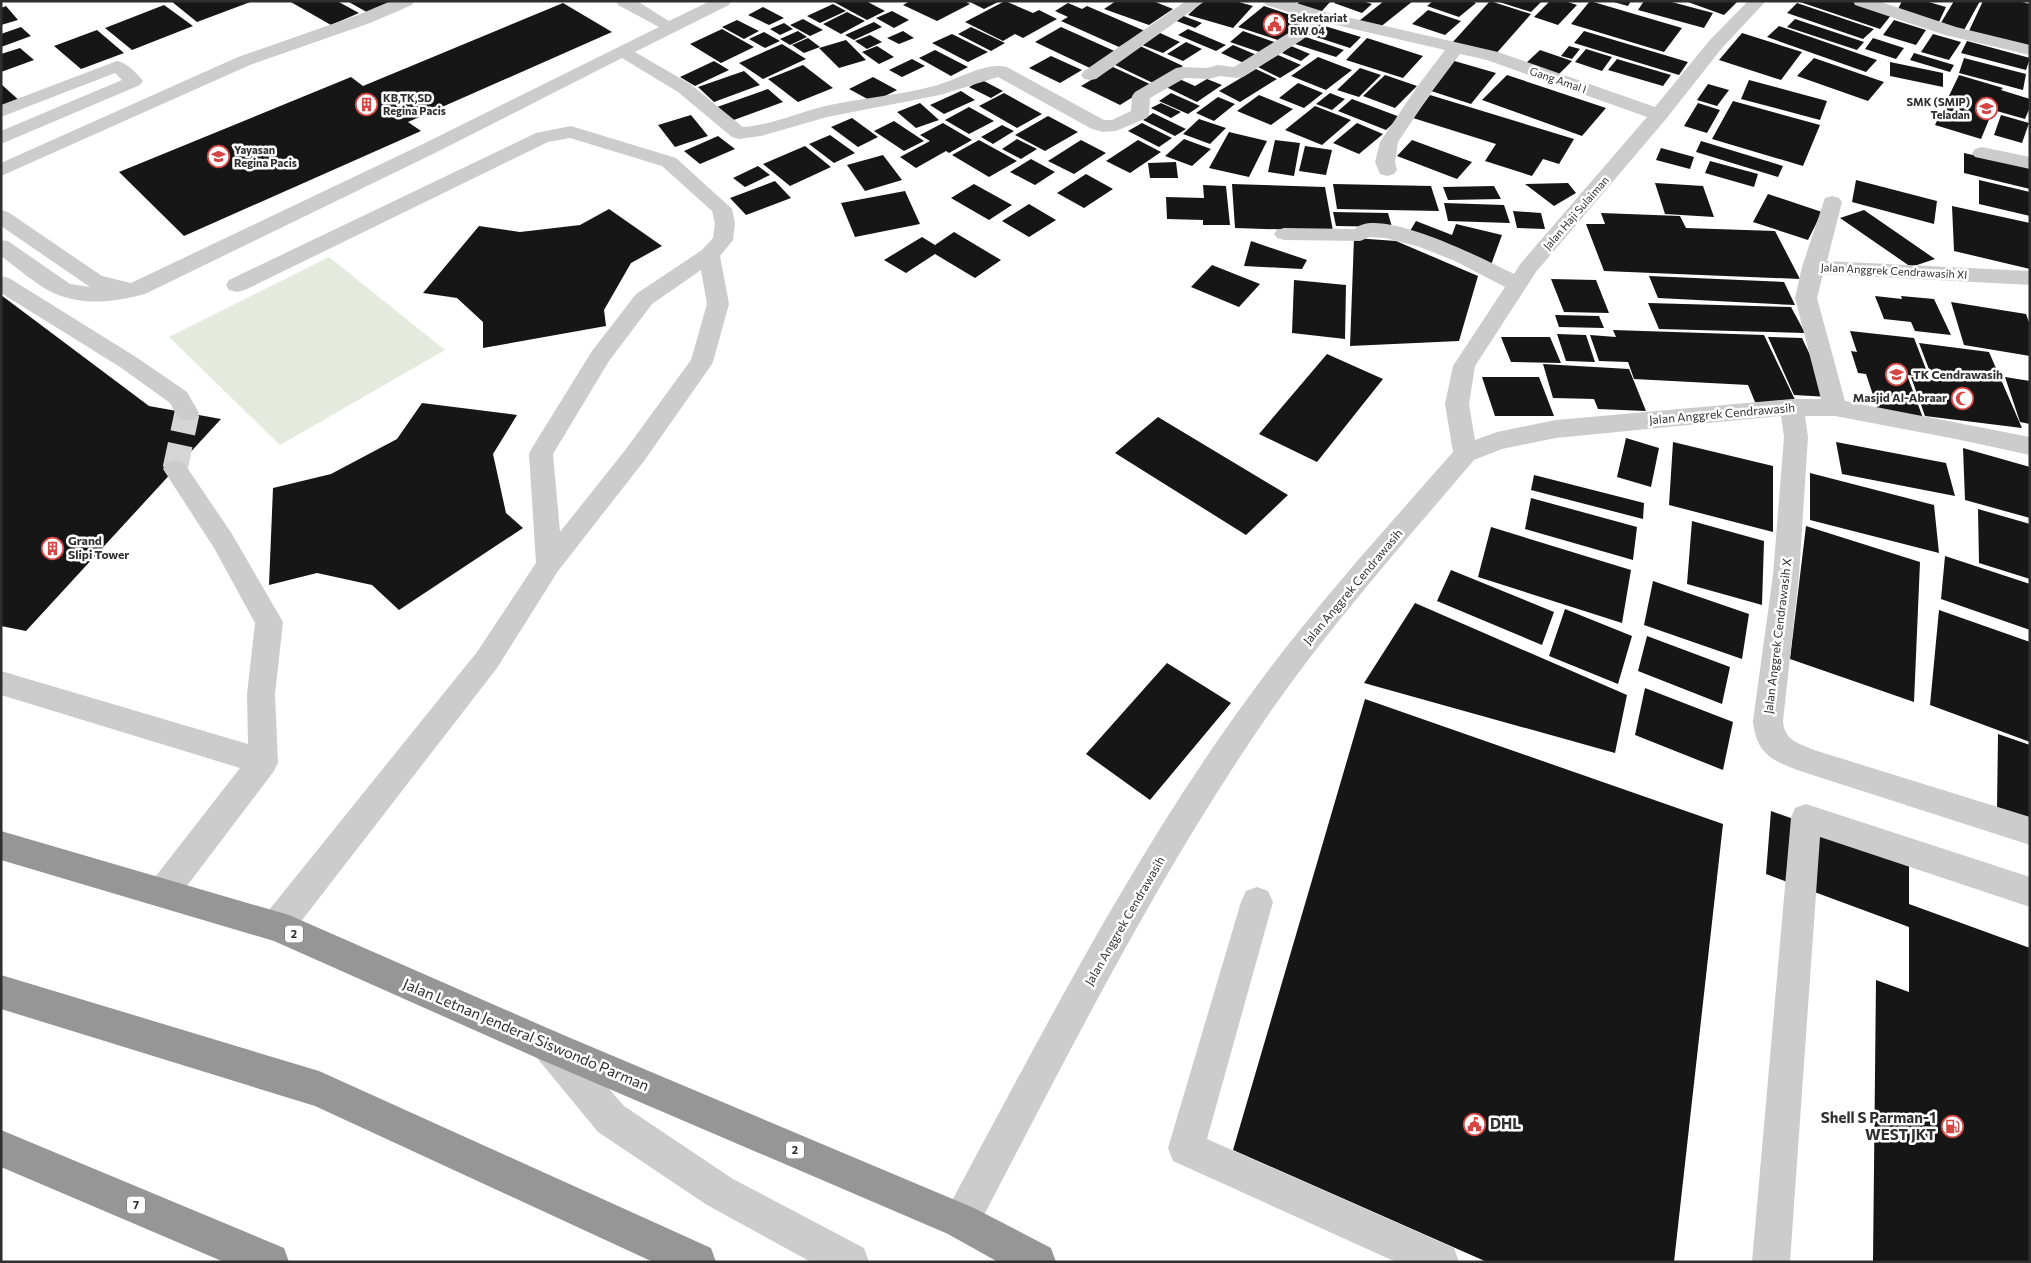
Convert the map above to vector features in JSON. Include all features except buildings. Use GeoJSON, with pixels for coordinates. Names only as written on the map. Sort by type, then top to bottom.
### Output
{"type":"FeatureCollection","features":[{"type":"Feature","properties":{"kind":"highway","name":"Jalan Letnan Jenderal Siswondo Parman"},"geometry":{"type":"LineString","coordinates":[[10,850],[277,926],[549,1046],[961,1221],[1037,1262]]}},
{"type":"Feature","properties":{"kind":"highway"},"geometry":{"type":"LineString","coordinates":[[1,992],[319,1089],[697,1262]]}},
{"type":"Feature","properties":{"kind":"highway","name":"7"},"geometry":{"type":"LineString","coordinates":[[1,1148],[270,1262]]}},
{"type":"Feature","properties":{"kind":"street"},"geometry":{"type":"LineString","coordinates":[[1,170],[244,61],[364,19],[406,1]]}},
{"type":"Feature","properties":{"kind":"street"},"geometry":{"type":"LineString","coordinates":[[624,1],[661,22]]}},
{"type":"Feature","properties":{"kind":"street"},"geometry":{"type":"LineString","coordinates":[[1,216],[94,281],[118,286],[135,283],[156,275],[705,1]]}},
{"type":"Feature","properties":{"kind":"street"},"geometry":{"type":"LineString","coordinates":[[1,246],[62,289],[79,294],[109,295],[137,289],[430,148],[723,1]]}},
{"type":"Feature","properties":{"kind":"street"},"geometry":{"type":"LineString","coordinates":[[1090,75],[1197,1]]}},
{"type":"Feature","properties":{"kind":"street","name":"Gang Amal I"},"geometry":{"type":"LineString","coordinates":[[1272,1],[1320,16],[1492,56],[1659,116]]}},
{"type":"Feature","properties":{"kind":"street","name":"Jalan Haji Sulaiman"},"geometry":{"type":"LineString","coordinates":[[1465,454],[1457,404],[1464,366],[1517,284],[1528,268],[1659,116],[1716,44],[1758,1]]}},
{"type":"Feature","properties":{"kind":"street"},"geometry":{"type":"LineString","coordinates":[[1861,1],[1951,31],[2030,50]]}},
{"type":"Feature","properties":{"kind":"street"},"geometry":{"type":"LineString","coordinates":[[622,51],[684,88],[739,133],[782,125],[832,110],[938,90],[968,82],[985,74],[1001,71],[1097,124],[1108,126],[1140,114],[1142,96],[1177,74],[1184,72],[1209,74],[1218,70],[1237,73],[1296,36],[1320,16]]}},
{"type":"Feature","properties":{"kind":"street"},"geometry":{"type":"LineString","coordinates":[[1387,170],[1384,162],[1389,142],[1423,91],[1456,48]]}},
{"type":"Feature","properties":{"kind":"street"},"geometry":{"type":"LineString","coordinates":[[1,112],[117,66],[134,81],[1,138]]}},
{"type":"Feature","properties":{"kind":"street"},"geometry":{"type":"LineString","coordinates":[[237,285],[543,138],[571,132],[669,162],[722,209],[725,223],[723,240],[709,255],[644,299],[600,356],[541,454],[549,564]]}},
{"type":"Feature","properties":{"kind":"street"},"geometry":{"type":"LineString","coordinates":[[1982,153],[2030,163]]}},
{"type":"Feature","properties":{"kind":"street"},"geometry":{"type":"LineString","coordinates":[[1813,267],[1832,202]]}},
{"type":"Feature","properties":{"kind":"street"},"geometry":{"type":"LineString","coordinates":[[1284,234],[1360,234],[1365,230],[1403,234],[1461,257],[1517,284]]}},
{"type":"Feature","properties":{"kind":"street"},"geometry":{"type":"LineString","coordinates":[[277,926],[487,660],[549,564],[635,455],[702,362],[718,304],[709,255]]}},
{"type":"Feature","properties":{"kind":"street","name":"Jalan Anggrek Cendrawasih XI"},"geometry":{"type":"LineString","coordinates":[[1835,408],[1806,298],[1813,267],[2030,278]]}},
{"type":"Feature","properties":{"kind":"street"},"geometry":{"type":"LineString","coordinates":[[1,284],[128,362],[180,398],[187,413]]}},
{"type":"Feature","properties":{"kind":"street","name":"Jalan Anggrek Cendrawasih"},"geometry":{"type":"LineString","coordinates":[[961,1221],[1132,905],[1229,749],[1309,637],[1465,454],[1497,441],[1556,429],[1792,407],[1835,408],[1956,430],[2030,446]]}},
{"type":"Feature","properties":{"kind":"street","name":"Jalan Anggrek Cendrawasih X"},"geometry":{"type":"LineString","coordinates":[[1792,407],[1795,447],[1786,575],[1774,662],[1768,721],[1769,733],[1783,751],[1811,762],[2030,831]]}},
{"type":"Feature","properties":{"kind":"street"},"geometry":{"type":"LineString","coordinates":[[163,892],[263,762],[261,694],[268,622],[223,541],[175,469]]}},
{"type":"Feature","properties":{"kind":"street"},"geometry":{"type":"LineString","coordinates":[[1,683],[263,762]]}},
{"type":"Feature","properties":{"kind":"street"},"geometry":{"type":"LineString","coordinates":[[1771,1262],[1806,818],[2030,892]]}},
{"type":"Feature","properties":{"kind":"street"},"geometry":{"type":"LineString","coordinates":[[1256,902],[1186,1148],[1440,1262]]}},
{"type":"Feature","properties":{"kind":"street"},"geometry":{"type":"LineString","coordinates":[[549,1046],[611,1119],[720,1192],[850,1262]]}},
{"type":"Feature","properties":{"kind":"shaded area"},"geometry":{"type":"Polygon","coordinates":[[[329,257],[445,350],[280,445],[169,337],[329,257]]]}},
{"type":"Feature","properties":{"kind":"tunnel"},"geometry":{"type":"LineString","coordinates":[[175,469],[187,413]]}},
{"type":"Feature","properties":{"kind":"place","name":"Sekretariat RW 04"},"geometry":{"type":"Point","coordinates":[1274,24]}},
{"type":"Feature","properties":{"kind":"place","name":"KB,TK,SD Regina Pacis"},"geometry":{"type":"Point","coordinates":[367,104]}},
{"type":"Feature","properties":{"kind":"place","name":"SMK (SMIP) Teladan"},"geometry":{"type":"Point","coordinates":[1986,108]}},
{"type":"Feature","properties":{"kind":"place","name":"Yayasan Regina Pacis"},"geometry":{"type":"Point","coordinates":[218,156]}},
{"type":"Feature","properties":{"kind":"place","name":"TK Cendrawasih"},"geometry":{"type":"Point","coordinates":[1897,375]}},
{"type":"Feature","properties":{"kind":"place","name":"Masjid Al-Abraar"},"geometry":{"type":"Point","coordinates":[1963,398]}},
{"type":"Feature","properties":{"kind":"place","name":"Grand Slipi Tower"},"geometry":{"type":"Point","coordinates":[52,548]}},
{"type":"Feature","properties":{"kind":"place","name":"DHL"},"geometry":{"type":"Point","coordinates":[1474,1124]}},
{"type":"Feature","properties":{"kind":"place","name":"Shell S Parman-1 WEST JKT"},"geometry":{"type":"Point","coordinates":[1952,1127]}}]}
